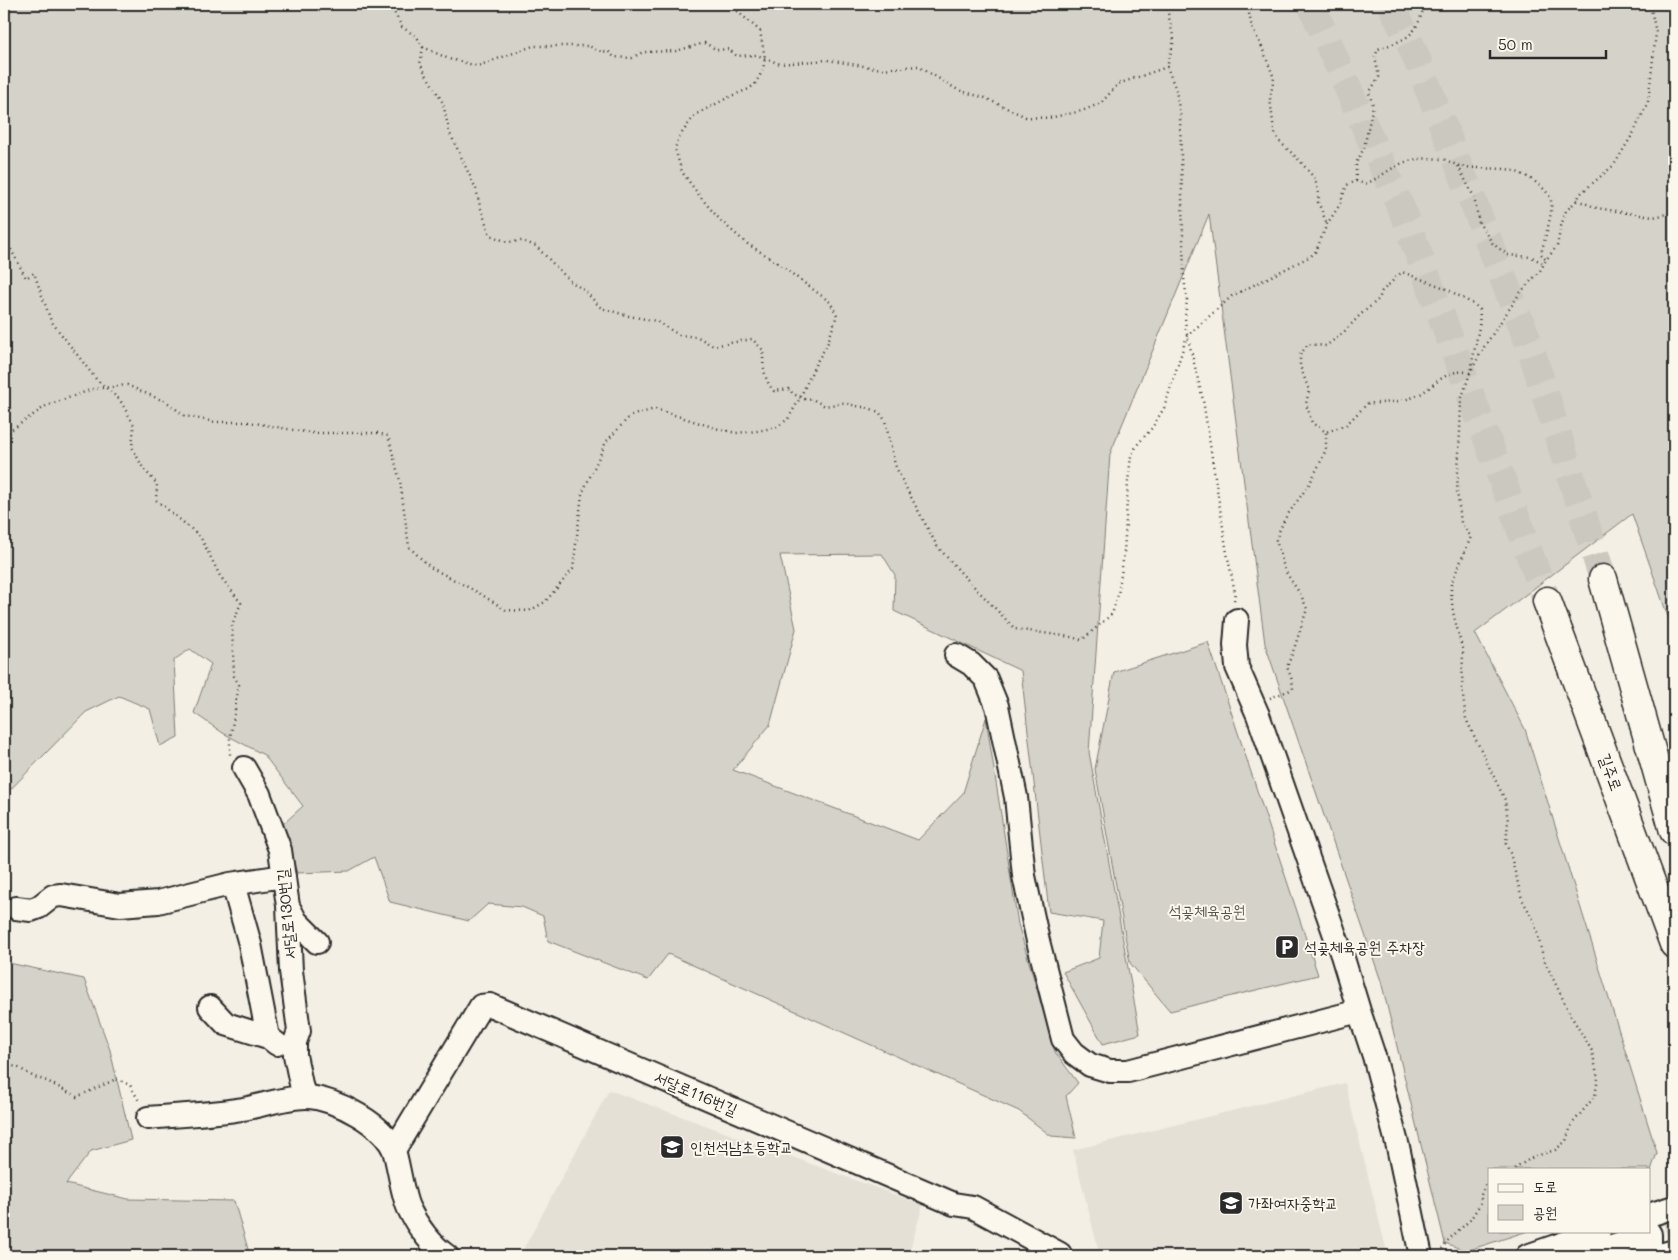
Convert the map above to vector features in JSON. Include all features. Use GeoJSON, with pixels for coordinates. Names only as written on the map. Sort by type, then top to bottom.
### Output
{"type":"FeatureCollection","features":[{"type":"Feature","properties":{"kind":"main road"},"geometry":{"type":"LineString","coordinates":[[1603,579],[1674,831]]}},
{"type":"Feature","properties":{"kind":"main road","name":"길주로"},"geometry":{"type":"LineString","coordinates":[[1547,601],[1674,944]]}},
{"type":"Feature","properties":{"kind":"street"},"geometry":{"type":"LineString","coordinates":[[1237,620],[1235,645],[1237,667],[1254,705],[1342,955],[1374,1056],[1398,1147],[1421,1256]]}},
{"type":"Feature","properties":{"kind":"street"},"geometry":{"type":"LineString","coordinates":[[956,655],[971,664],[986,679],[997,706],[1016,797],[1024,876],[1034,922],[1063,1039],[1074,1053],[1090,1065],[1110,1071],[1128,1072],[1359,1012]]}},
{"type":"Feature","properties":{"kind":"street","name":"서달로130번길"},"geometry":{"type":"LineString","coordinates":[[244,768],[259,794],[280,850],[288,906],[291,971],[298,1031],[294,1042],[302,1089],[307,1097]]}},
{"type":"Feature","properties":{"kind":"street"},"geometry":{"type":"LineString","coordinates":[[16,908],[31,910],[39,907],[53,896],[62,895],[120,905],[158,902],[233,884],[284,876]]}},
{"type":"Feature","properties":{"kind":"street"},"geometry":{"type":"LineString","coordinates":[[233,884],[250,944],[268,1037]]}},
{"type":"Feature","properties":{"kind":"street"},"geometry":{"type":"LineString","coordinates":[[288,906],[296,920],[317,942]]}},
{"type":"Feature","properties":{"kind":"street","name":"서달로116번길"},"geometry":{"type":"LineString","coordinates":[[394,1150],[481,1006],[490,1005],[954,1204],[973,1207],[1061,1256]]}},
{"type":"Feature","properties":{"kind":"street","name":"서달로130번길"},"geometry":{"type":"LineString","coordinates":[[210,1007],[226,1024],[268,1037],[279,1045],[298,1067]]}},
{"type":"Feature","properties":{"kind":"street"},"geometry":{"type":"LineString","coordinates":[[148,1118],[242,1109],[277,1101],[307,1097],[328,1101],[368,1120],[387,1138],[394,1150],[408,1208],[435,1248],[447,1256]]}},
{"type":"Feature","properties":{"kind":"street"},"geometry":{"type":"LineString","coordinates":[[1650,1215],[1674,1208]]}},
{"type":"Feature","properties":{"kind":"street"},"geometry":{"type":"LineString","coordinates":[[1528,1256],[1596,1232]]}},
{"type":"Feature","properties":{"kind":"street"},"geometry":{"type":"LineString","coordinates":[[1580,1256],[1642,1242]]}},
{"type":"Feature","properties":{"kind":"street"},"geometry":{"type":"LineString","coordinates":[[1656,1256],[1674,1251]]}},
{"type":"Feature","properties":{"kind":"path"},"geometry":{"type":"LineString","coordinates":[[383,4],[394,12],[402,26],[417,37],[423,47],[449,59],[478,66],[533,46],[589,46],[602,52],[608,51],[614,57],[632,58],[643,52],[676,51],[705,43],[717,50],[728,48],[737,56],[757,55],[780,64],[827,60],[882,69],[918,66],[958,90],[985,98],[1026,117],[1049,118],[1082,111],[1101,103],[1118,84],[1167,67]]}},
{"type":"Feature","properties":{"kind":"path"},"geometry":{"type":"LineString","coordinates":[[4,435],[46,406],[104,386],[127,385],[168,403],[185,416],[214,422],[248,422],[310,433],[378,433],[388,436],[400,481],[409,547],[430,567],[480,593],[506,610],[529,611],[545,602],[572,569],[582,494],[606,442],[630,416],[655,409],[736,433],[777,427],[788,419],[800,398],[816,363],[827,345],[837,315],[830,302],[772,259],[746,243],[720,221],[682,172],[675,149],[679,137],[695,115],[731,96],[749,89],[755,84],[763,70],[765,58],[760,31],[728,4]]}},
{"type":"Feature","properties":{"kind":"path"},"geometry":{"type":"LineString","coordinates":[[1166,4],[1174,40],[1167,67],[1176,90],[1180,115],[1187,336],[1202,400],[1235,593],[1234,606],[1237,620]]}},
{"type":"Feature","properties":{"kind":"path"},"geometry":{"type":"LineString","coordinates":[[1247,4],[1252,28],[1274,78],[1270,98],[1274,132],[1315,179],[1319,194],[1318,202],[1327,224]]}},
{"type":"Feature","properties":{"kind":"path"},"geometry":{"type":"LineString","coordinates":[[1356,180],[1356,163],[1364,148],[1373,105],[1369,94],[1380,77],[1375,57],[1378,49],[1402,41],[1412,34],[1418,25],[1425,4]]}},
{"type":"Feature","properties":{"kind":"path"},"geometry":{"type":"LineString","coordinates":[[1470,373],[1484,347],[1520,293],[1540,271],[1557,246],[1566,211],[1580,194],[1614,165],[1634,132],[1648,102],[1656,34],[1650,4]]}},
{"type":"Feature","properties":{"kind":"path"},"geometry":{"type":"LineString","coordinates":[[423,47],[420,64],[443,103],[449,131],[476,189],[490,235],[507,242],[522,241],[536,246],[570,281],[584,290],[600,308],[656,321],[678,335],[698,337],[713,346],[752,339],[764,350],[763,370],[770,387],[774,391],[790,389],[792,393],[800,398],[814,400],[825,406],[843,403],[866,407],[879,412],[885,420],[895,465],[902,482],[937,546],[1015,629],[1082,640],[1110,616],[1115,605],[1124,554],[1131,456],[1164,408],[1187,336],[1232,296],[1311,256],[1316,251],[1327,224],[1339,206],[1347,186],[1356,180]]}},
{"type":"Feature","properties":{"kind":"path"},"geometry":{"type":"LineString","coordinates":[[1356,180],[1365,184],[1377,179],[1386,171],[1402,162],[1420,159],[1445,160],[1458,166],[1481,169],[1507,170],[1526,177],[1542,187],[1551,200],[1551,210],[1540,254],[1546,260]]}},
{"type":"Feature","properties":{"kind":"path"},"geometry":{"type":"LineString","coordinates":[[1458,166],[1474,197],[1479,223],[1493,244],[1508,255],[1532,257],[1545,264]]}},
{"type":"Feature","properties":{"kind":"path"},"geometry":{"type":"LineString","coordinates":[[1577,200],[1597,208],[1653,217],[1674,214]]}},
{"type":"Feature","properties":{"kind":"path"},"geometry":{"type":"LineString","coordinates":[[4,236],[26,278],[34,273],[51,321],[96,379],[120,400],[134,425],[132,447],[143,468],[156,484],[156,500],[200,536],[220,576],[241,604],[232,625],[234,676],[240,685],[230,739],[230,762],[244,768]]}},
{"type":"Feature","properties":{"kind":"path"},"geometry":{"type":"LineString","coordinates":[[1326,432],[1312,423],[1306,404],[1309,390],[1300,366],[1300,354],[1308,344],[1326,346],[1379,299],[1382,291],[1402,272],[1445,288],[1475,305],[1480,310],[1479,327],[1470,373],[1461,400],[1457,491],[1461,523],[1471,537],[1451,584],[1456,626],[1463,652],[1462,689],[1466,719],[1505,800],[1508,821],[1506,844],[1522,899],[1534,921],[1544,960],[1571,1016],[1592,1051],[1598,1078],[1595,1096],[1572,1124],[1566,1141],[1555,1150],[1533,1157],[1516,1168]]}},
{"type":"Feature","properties":{"kind":"path"},"geometry":{"type":"LineString","coordinates":[[1326,432],[1346,425],[1368,403],[1387,404],[1410,398],[1424,392],[1436,381],[1460,370],[1470,373]]}},
{"type":"Feature","properties":{"kind":"path"},"geometry":{"type":"LineString","coordinates":[[1254,705],[1293,689],[1287,667],[1307,609],[1301,595],[1285,571],[1276,540],[1283,523],[1310,483],[1322,460],[1326,449],[1326,432]]}},
{"type":"Feature","properties":{"kind":"path"},"geometry":{"type":"LineString","coordinates":[[4,1063],[19,1068],[77,1097],[114,1079],[120,1080],[130,1085],[148,1118]]}},
{"type":"Feature","properties":{"kind":"path"},"geometry":{"type":"LineString","coordinates":[[1437,1256],[1449,1239],[1470,1220],[1482,1201],[1480,1197],[1486,1183],[1488,1183]]}},
{"type":"Feature","properties":{"kind":"shaded area","name":"가좌여자중학교"},"geometry":{"type":"Polygon","coordinates":[[[1345,1083],[1388,1256],[1100,1256],[1073,1150],[1345,1083]]]}},
{"type":"Feature","properties":{"kind":"shaded area","name":"인천석남초등학교"},"geometry":{"type":"Polygon","coordinates":[[[609,1090],[923,1205],[908,1256],[532,1256],[524,1248],[609,1090]]]}},
{"type":"Feature","properties":{"kind":"green space"},"geometry":{"type":"Polygon","coordinates":[[[4,4],[1674,4],[1674,634],[1632,514],[1475,633],[1525,729],[1657,1153],[1650,1173],[1650,1168],[1488,1168],[1488,1232],[1525,1232],[1466,1251],[1445,1243],[1381,981],[1265,644],[1209,214],[1110,454],[1089,752],[1140,1034],[1103,1044],[1063,972],[1099,958],[1103,921],[1049,912],[1021,671],[894,611],[895,575],[882,554],[780,555],[796,629],[770,725],[733,770],[918,840],[963,793],[986,718],[1018,924],[1055,1052],[1078,1083],[1066,1096],[1076,1138],[1051,1136],[1019,1111],[668,954],[648,980],[548,941],[543,916],[522,907],[488,904],[469,921],[390,902],[374,857],[349,871],[297,873],[282,825],[303,806],[264,755],[223,733],[194,713],[211,664],[190,649],[174,660],[178,737],[160,746],[150,709],[119,696],[86,712],[4,796],[4,4]]]}},
{"type":"Feature","properties":{"kind":"green space","name":"석곶체육공원"},"geometry":{"type":"Polygon","coordinates":[[[1208,642],[1318,975],[1170,1011],[1130,963],[1095,769],[1114,672],[1208,642]]]}},
{"type":"Feature","properties":{"kind":"green space"},"geometry":{"type":"Polygon","coordinates":[[[4,962],[84,979],[110,1050],[131,1140],[91,1151],[66,1184],[128,1199],[234,1201],[250,1256],[4,1256],[4,962]]]}},
{"type":"Feature","properties":{"kind":"tunnel"},"geometry":{"type":"LineString","coordinates":[[1311,4],[1404,215],[1547,601]]}},
{"type":"Feature","properties":{"kind":"tunnel"},"geometry":{"type":"LineString","coordinates":[[1391,4],[1414,52],[1530,346],[1603,579]]}},
{"type":"Feature","properties":{"kind":"tunnel"},"geometry":{"type":"LineString","coordinates":[[1634,1239],[1674,1229]]}},
{"type":"Feature","properties":{"kind":"place","name":"석곶체육공원 주차장"},"geometry":{"type":"Point","coordinates":[1287,947]}},
{"type":"Feature","properties":{"kind":"place","name":"인천석남초등학교"},"geometry":{"type":"Point","coordinates":[672,1147]}},
{"type":"Feature","properties":{"kind":"place","name":"가좌여자중학교"},"geometry":{"type":"Point","coordinates":[1231,1203]}}]}
